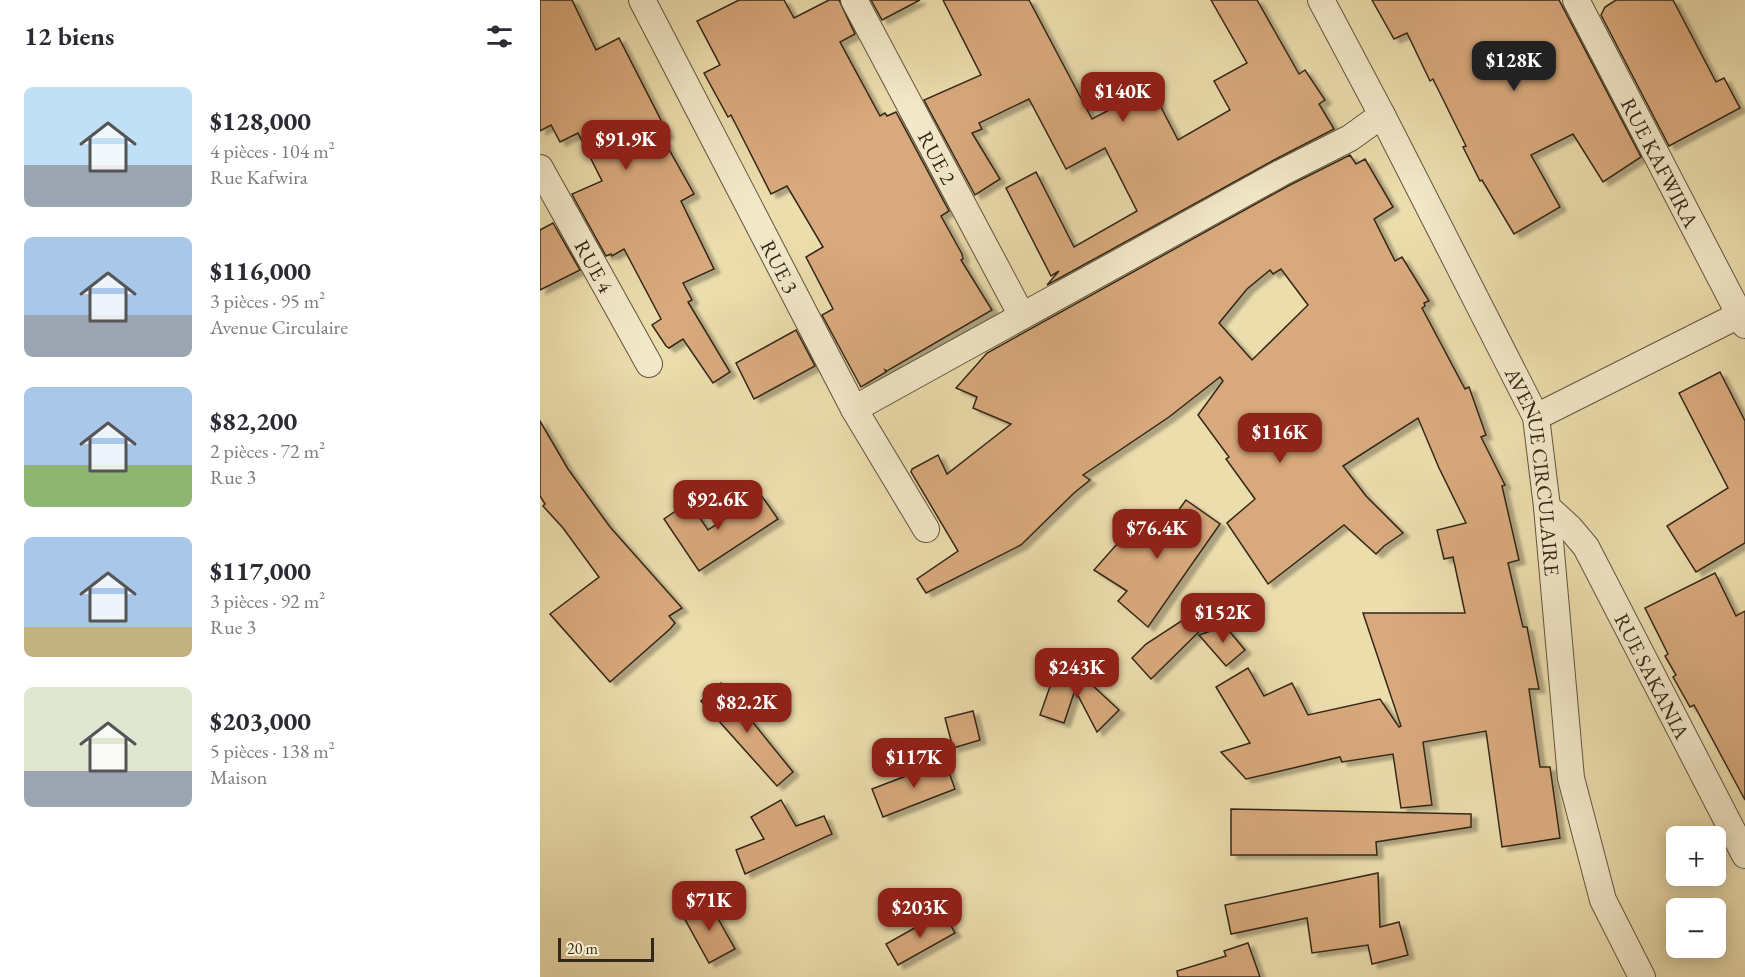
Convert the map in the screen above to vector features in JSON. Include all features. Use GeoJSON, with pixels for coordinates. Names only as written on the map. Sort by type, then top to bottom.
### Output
{"type":"FeatureCollection","features":[{"type":"Feature","properties":{"kind":"street","name":"RUE 3"},"geometry":{"type":"LineString","coordinates":[[642,0],[854,410],[926,530]]}},
{"type":"Feature","properties":{"kind":"street","name":"RUE 2"},"geometry":{"type":"LineString","coordinates":[[854,0],[1022,316]]}},
{"type":"Feature","properties":{"kind":"street","name":"AVENUE CIRCULAIRE"},"geometry":{"type":"LineString","coordinates":[[1321,0],[1536,417],[1547,507],[1571,778],[1603,900],[1642,977]]}},
{"type":"Feature","properties":{"kind":"street","name":"RUE KAFWIRA"},"geometry":{"type":"LineString","coordinates":[[1576,0],[1743,317]]}},
{"type":"Feature","properties":{"kind":"street"},"geometry":{"type":"LineString","coordinates":[[854,410],[1281,173],[1350,138],[1382,115]]}},
{"type":"Feature","properties":{"kind":"street","name":"RUE 4"},"geometry":{"type":"LineString","coordinates":[[540,168],[649,364]]}},
{"type":"Feature","properties":{"kind":"street"},"geometry":{"type":"LineString","coordinates":[[1536,417],[1743,317]]}},
{"type":"Feature","properties":{"kind":"street","name":"RUE SAKANIA"},"geometry":{"type":"LineString","coordinates":[[1547,507],[1570,528],[1586,547],[1745,855]]}},
{"type":"Feature","properties":{"kind":"building"},"geometry":{"type":"Polygon","coordinates":[[[540,0],[572,0],[596,50],[619,38],[668,134],[662,137],[694,194],[681,201],[714,269],[683,283],[692,300],[688,302],[730,372],[713,383],[683,339],[669,348],[666,346],[652,325],[661,319],[624,249],[612,256],[611,254],[606,256],[575,200],[572,194],[602,181],[578,133],[560,142],[551,125],[540,131],[540,0]]]}},
{"type":"Feature","properties":{"kind":"building"},"geometry":{"type":"Polygon","coordinates":[[[739,0],[784,0],[794,18],[829,0],[839,0],[855,34],[840,42],[880,116],[896,112],[949,211],[941,216],[962,254],[963,259],[961,260],[992,310],[887,371],[885,370],[886,372],[861,387],[822,315],[833,309],[806,257],[823,247],[787,186],[771,194],[731,115],[728,117],[704,73],[720,65],[697,21],[739,0]]]}},
{"type":"Feature","properties":{"kind":"building"},"geometry":{"type":"Polygon","coordinates":[[[871,0],[920,0],[882,20],[871,0]]]}},
{"type":"Feature","properties":{"kind":"building"},"geometry":{"type":"Polygon","coordinates":[[[943,0],[1029,0],[1092,119],[1151,88],[1178,140],[1230,110],[1214,81],[1247,63],[1211,0],[1257,0],[1299,74],[1305,70],[1325,100],[1319,104],[1334,129],[1047,285],[1059,271],[1051,276],[1006,188],[1036,172],[1074,247],[1137,211],[1105,148],[1066,169],[1029,99],[979,123],[982,129],[972,133],[1000,179],[975,195],[924,100],[981,75],[943,0]]]}},
{"type":"Feature","properties":{"kind":"building"},"geometry":{"type":"Polygon","coordinates":[[[1372,0],[1559,0],[1641,157],[1603,182],[1573,134],[1531,155],[1560,207],[1514,234],[1482,180],[1480,181],[1463,147],[1466,146],[1433,79],[1430,81],[1407,33],[1394,39],[1372,0]]]}},
{"type":"Feature","properties":{"kind":"building"},"geometry":{"type":"Polygon","coordinates":[[[1616,0],[1673,0],[1716,82],[1724,78],[1740,108],[1669,146],[1601,15],[1605,7],[1616,0]]]}},
{"type":"Feature","properties":{"kind":"building"},"geometry":{"type":"Polygon","coordinates":[[[1350,155],[1356,164],[1365,159],[1393,207],[1374,219],[1395,261],[1402,257],[1429,301],[1424,303],[1425,306],[1422,308],[1465,389],[1469,387],[1486,435],[1481,437],[1505,485],[1502,486],[1519,560],[1508,563],[1523,627],[1527,627],[1539,689],[1529,689],[1540,767],[1550,767],[1560,838],[1502,847],[1486,731],[1423,742],[1432,805],[1401,808],[1393,754],[1342,762],[1340,757],[1246,779],[1221,752],[1250,743],[1216,687],[1248,668],[1264,696],[1292,683],[1308,715],[1380,699],[1399,727],[1401,726],[1363,613],[1465,613],[1453,557],[1444,559],[1437,530],[1466,523],[1418,418],[1343,466],[1366,496],[1403,533],[1376,554],[1344,525],[1268,584],[1227,523],[1255,499],[1226,459],[1229,457],[1198,415],[1223,381],[1220,377],[1169,417],[1083,475],[1090,480],[1021,545],[926,593],[917,579],[958,551],[911,472],[912,469],[938,455],[947,474],[1011,424],[973,408],[977,397],[956,388],[987,353],[1288,186],[1350,155]],[[1281,269],[1273,274],[1270,270],[1247,289],[1219,323],[1252,360],[1308,305],[1281,269]]]}},
{"type":"Feature","properties":{"kind":"building"},"geometry":{"type":"Polygon","coordinates":[[[553,223],[580,270],[540,290],[540,230],[553,223]]]}},
{"type":"Feature","properties":{"kind":"building"},"geometry":{"type":"Polygon","coordinates":[[[796,330],[815,366],[754,399],[736,363],[796,330]]]}},
{"type":"Feature","properties":{"kind":"building"},"geometry":{"type":"Polygon","coordinates":[[[1720,372],[1745,421],[1745,543],[1696,572],[1667,526],[1728,488],[1679,393],[1720,372]]]}},
{"type":"Feature","properties":{"kind":"building"},"geometry":{"type":"Polygon","coordinates":[[[540,421],[568,469],[610,527],[682,608],[669,616],[675,623],[670,629],[610,682],[550,614],[599,577],[563,528],[543,506],[545,504],[540,496],[540,421]]]}},
{"type":"Feature","properties":{"kind":"building"},"geometry":{"type":"Polygon","coordinates":[[[761,495],[778,519],[699,571],[664,519],[689,502],[708,530],[761,495]]]}},
{"type":"Feature","properties":{"kind":"building"},"geometry":{"type":"Polygon","coordinates":[[[1186,500],[1220,524],[1148,627],[1118,601],[1127,591],[1094,570],[1140,518],[1161,534],[1186,500]]]}},
{"type":"Feature","properties":{"kind":"building"},"geometry":{"type":"Polygon","coordinates":[[[1715,573],[1736,616],[1745,611],[1745,800],[1694,705],[1690,707],[1673,677],[1676,675],[1665,656],[1668,654],[1645,608],[1715,573]]]}},
{"type":"Feature","properties":{"kind":"building"},"geometry":{"type":"Polygon","coordinates":[[[1215,599],[1223,608],[1151,679],[1132,658],[1146,644],[1215,599]]]}},
{"type":"Feature","properties":{"kind":"building"},"geometry":{"type":"Polygon","coordinates":[[[1225,626],[1245,650],[1226,666],[1199,635],[1225,626]]]}},
{"type":"Feature","properties":{"kind":"building"},"geometry":{"type":"Polygon","coordinates":[[[1063,658],[1119,710],[1097,732],[1075,690],[1064,723],[1040,715],[1053,678],[1072,684],[1060,660],[1063,658]]]}},
{"type":"Feature","properties":{"kind":"building"},"geometry":{"type":"Polygon","coordinates":[[[721,683],[793,772],[777,786],[701,701],[721,683]]]}},
{"type":"Feature","properties":{"kind":"building"},"geometry":{"type":"Polygon","coordinates":[[[973,711],[980,740],[953,748],[945,718],[973,711]]]}},
{"type":"Feature","properties":{"kind":"building"},"geometry":{"type":"Polygon","coordinates":[[[945,761],[955,789],[883,817],[872,789],[945,761]]]}},
{"type":"Feature","properties":{"kind":"building"},"geometry":{"type":"Polygon","coordinates":[[[781,800],[796,826],[824,816],[832,834],[745,874],[736,850],[764,839],[751,817],[781,800]]]}},
{"type":"Feature","properties":{"kind":"building"},"geometry":{"type":"Polygon","coordinates":[[[1231,809],[1471,814],[1471,827],[1376,842],[1377,855],[1231,855],[1231,809]]]}},
{"type":"Feature","properties":{"kind":"building"},"geometry":{"type":"Polygon","coordinates":[[[1378,873],[1380,927],[1399,922],[1408,955],[1372,964],[1368,945],[1312,953],[1307,918],[1231,934],[1225,905],[1378,873]]]}},
{"type":"Feature","properties":{"kind":"building"},"geometry":{"type":"Polygon","coordinates":[[[708,901],[735,949],[709,963],[682,914],[708,901]]]}},
{"type":"Feature","properties":{"kind":"building"},"geometry":{"type":"Polygon","coordinates":[[[943,912],[955,933],[898,965],[886,944],[943,912]]]}},
{"type":"Feature","properties":{"kind":"building"},"geometry":{"type":"Polygon","coordinates":[[[1248,943],[1260,977],[1178,977],[1177,971],[1226,956],[1224,951],[1248,943]]]}}]}
